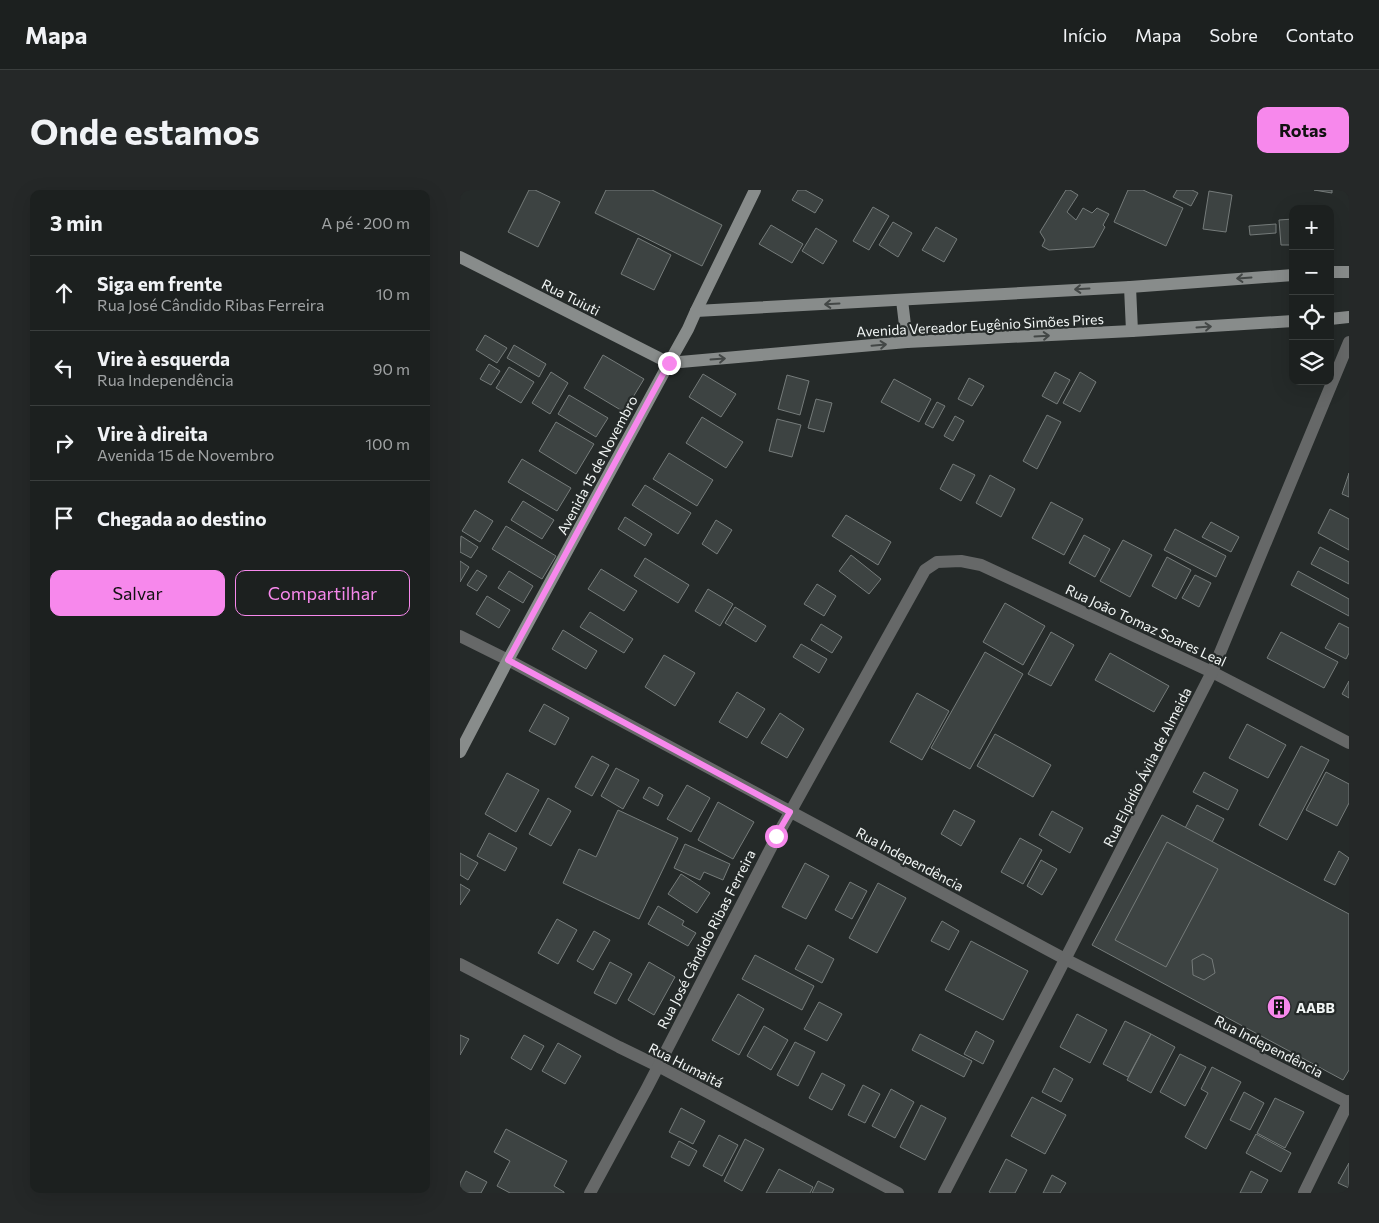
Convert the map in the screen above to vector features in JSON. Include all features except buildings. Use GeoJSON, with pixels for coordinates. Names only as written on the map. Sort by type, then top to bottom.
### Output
{"type":"FeatureCollection","features":[{"type":"Feature","properties":{"kind":"street","name":"Avenida 15 de Novembro"},"geometry":{"type":"LineString","coordinates":[[460,752],[688,329],[755,190]]}},
{"type":"Feature","properties":{"kind":"street","name":"Rua Tuiuti"},"geometry":{"type":"LineString","coordinates":[[460,257],[669,363]]}},
{"type":"Feature","properties":{"kind":"street"},"geometry":{"type":"LineString","coordinates":[[1334,272],[1349,272]]}},
{"type":"Feature","properties":{"kind":"street"},"geometry":{"type":"LineString","coordinates":[[696,311],[1130,287],[1289,274]]}},
{"type":"Feature","properties":{"kind":"street"},"geometry":{"type":"LineString","coordinates":[[1130,287],[1132,331]]}},
{"type":"Feature","properties":{"kind":"street"},"geometry":{"type":"LineString","coordinates":[[902,300],[907,342]]}},
{"type":"Feature","properties":{"kind":"street"},"geometry":{"type":"LineString","coordinates":[[1334,319],[1349,317]]}},
{"type":"Feature","properties":{"kind":"street","name":"Avenida Vereador Eugênio Simões Pires"},"geometry":{"type":"LineString","coordinates":[[669,363],[907,342],[1289,321]]}},
{"type":"Feature","properties":{"kind":"street","name":"Rua Elpídio Ávila de Almeida"},"geometry":{"type":"LineString","coordinates":[[944,1193],[1212,672],[1349,342]]}},
{"type":"Feature","properties":{"kind":"street","name":"Rua João Tomaz Soares Leal"},"geometry":{"type":"LineString","coordinates":[[925,570],[938,562],[961,561],[982,565],[1212,672],[1349,743]]}},
{"type":"Feature","properties":{"kind":"street","name":"Rua José Cândido Ribas Ferreira"},"geometry":{"type":"LineString","coordinates":[[590,1193],[790,812],[925,570]]}},
{"type":"Feature","properties":{"kind":"street","name":"Rua Independência"},"geometry":{"type":"LineString","coordinates":[[460,636],[508,660],[1065,960],[1349,1102]]}},
{"type":"Feature","properties":{"kind":"street","name":"Rua Humaitá"},"geometry":{"type":"LineString","coordinates":[[460,964],[898,1193]]}},
{"type":"Feature","properties":{"kind":"street"},"geometry":{"type":"LineString","coordinates":[[1304,1193],[1349,1102]]}},
{"type":"Feature","properties":{"kind":"place","name":"AABB"},"geometry":{"type":"Point","coordinates":[1279,1007]}},
{"type":"Feature","properties":{"kind":"route"},"geometry":{"type":"LineString","coordinates":[[669,363],[508,660],[790,812],[776,836]]}}]}
